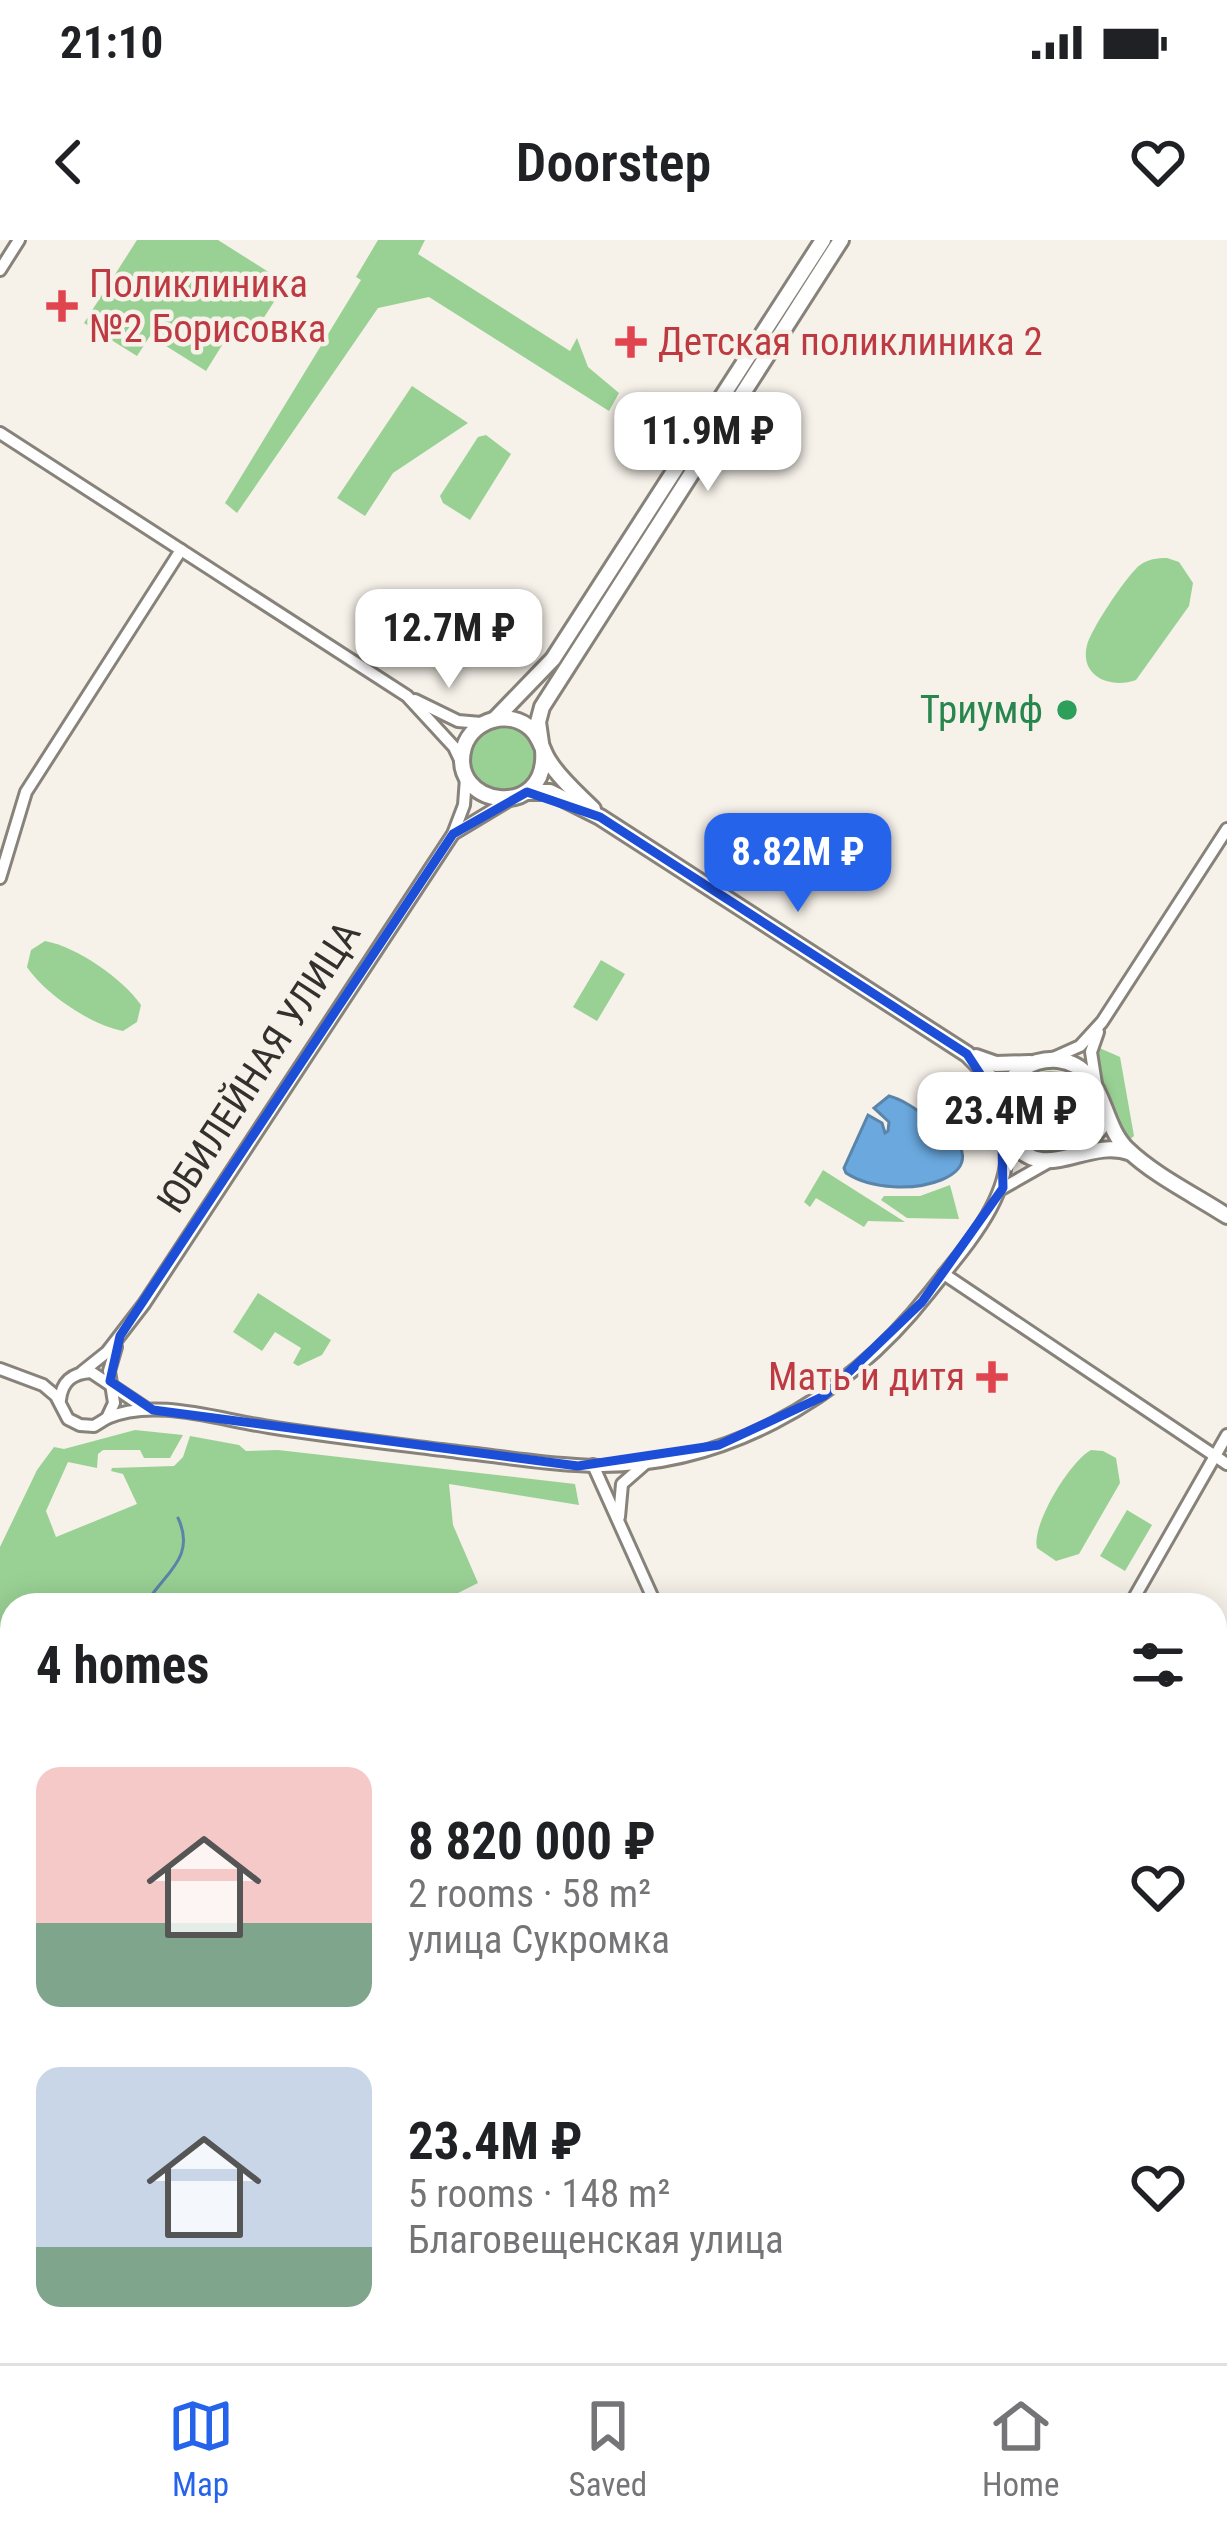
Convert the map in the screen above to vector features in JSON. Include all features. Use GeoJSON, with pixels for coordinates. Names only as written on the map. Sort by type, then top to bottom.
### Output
{"type":"FeatureCollection","features":[{"type":"Feature","properties":{"kind":"main road"},"geometry":{"type":"LineString","coordinates":[[823,240],[554,659],[469,736],[465,771],[481,793],[550,792],[600,817],[967,1054],[989,1076],[1005,1131],[1027,1155],[1053,1161],[1100,1147],[1131,1153]]}},
{"type":"Feature","properties":{"kind":"main road"},"geometry":{"type":"LineString","coordinates":[[519,795],[542,774],[538,722],[542,706],[841,240]]}},
{"type":"Feature","properties":{"kind":"main road"},"geometry":{"type":"LineString","coordinates":[[491,720],[526,724],[553,767],[600,817]]}},
{"type":"Feature","properties":{"kind":"main road"},"geometry":{"type":"LineString","coordinates":[[967,1054],[996,1064],[1074,1065],[1099,1093],[1110,1125],[1131,1153],[1227,1216]]}},
{"type":"Feature","properties":{"kind":"main road"},"geometry":{"type":"LineString","coordinates":[[1000,1106],[1010,1082],[1041,1061]]}},
{"type":"Feature","properties":{"kind":"main road"},"geometry":{"type":"LineString","coordinates":[[1078,1154],[1100,1128],[1099,1093]]}},
{"type":"Feature","properties":{"kind":"street"},"geometry":{"type":"LineString","coordinates":[[0,270],[20,240]]}},
{"type":"Feature","properties":{"kind":"street"},"geometry":{"type":"LineString","coordinates":[[0,430],[407,696],[458,721],[491,720]]}},
{"type":"Feature","properties":{"kind":"street"},"geometry":{"type":"LineString","coordinates":[[0,878],[26,792],[182,550]]}},
{"type":"Feature","properties":{"kind":"street"},"geometry":{"type":"LineString","coordinates":[[407,696],[454,747],[465,771]]}},
{"type":"Feature","properties":{"kind":"street","name":"ЮБИЛЕЙНАЯ УЛИЦА"},"geometry":{"type":"LineString","coordinates":[[77,1374],[120,1336],[453,834],[466,796],[465,771]]}},
{"type":"Feature","properties":{"kind":"street","name":"ЮБИЛЕЙНАЯ УЛИЦА"},"geometry":{"type":"LineString","coordinates":[[453,834],[519,795]]}},
{"type":"Feature","properties":{"kind":"street"},"geometry":{"type":"LineString","coordinates":[[1041,1061],[1080,1046],[1102,1022],[1227,829]]}},
{"type":"Feature","properties":{"kind":"street"},"geometry":{"type":"LineString","coordinates":[[1099,1093],[1091,1052],[1102,1022]]}},
{"type":"Feature","properties":{"kind":"street"},"geometry":{"type":"LineString","coordinates":[[1003,1188],[1009,1157],[1005,1131]]}},
{"type":"Feature","properties":{"kind":"street"},"geometry":{"type":"LineString","coordinates":[[0,1369],[39,1383],[99,1374],[131,1402],[153,1410],[336,1437],[593,1466],[648,1461],[719,1445],[806,1407],[871,1359],[944,1274],[1003,1188],[1053,1161]]}},
{"type":"Feature","properties":{"kind":"street"},"geometry":{"type":"LineString","coordinates":[[944,1274],[1227,1464]]}},
{"type":"Feature","properties":{"kind":"street","name":"ЮБИЛЕЙНАЯ УЛИЦА"},"geometry":{"type":"LineString","coordinates":[[112,1386],[109,1370],[120,1336]]}},
{"type":"Feature","properties":{"kind":"street"},"geometry":{"type":"LineString","coordinates":[[60,1403],[62,1388],[77,1374]]}},
{"type":"Feature","properties":{"kind":"street"},"geometry":{"type":"LineString","coordinates":[[39,1383],[68,1418],[80,1425],[94,1426],[107,1418],[153,1410]]}},
{"type":"Feature","properties":{"kind":"street"},"geometry":{"type":"LineString","coordinates":[[107,1418],[115,1403],[112,1386]]}},
{"type":"Feature","properties":{"kind":"street"},"geometry":{"type":"LineString","coordinates":[[1137,1593],[1227,1435]]}},
{"type":"Feature","properties":{"kind":"street"},"geometry":{"type":"LineString","coordinates":[[621,1528],[622,1484],[648,1461]]}},
{"type":"Feature","properties":{"kind":"street"},"geometry":{"type":"LineString","coordinates":[[593,1466],[651,1593]]}},
{"type":"Feature","properties":{"kind":"highlighted area"},"geometry":{"type":"Polygon","coordinates":[[[527,792],[600,817],[967,1054],[1001,1106],[1003,1188],[922,1302],[824,1396],[719,1445],[578,1466],[153,1410],[110,1381],[120,1336],[453,834],[527,792]]]}},
{"type":"Feature","properties":{"kind":"green space"},"geometry":{"type":"Polygon","coordinates":[[[137,240],[218,240],[286,283],[247,344],[229,334],[206,371],[150,336],[137,356],[84,323],[137,240]]]}},
{"type":"Feature","properties":{"kind":"green space"},"geometry":{"type":"Polygon","coordinates":[[[378,240],[425,240],[418,254],[570,351],[577,338],[588,367],[619,393],[609,411],[429,297],[378,308],[237,513],[225,503],[361,280],[356,277],[378,240]]]}},
{"type":"Feature","properties":{"kind":"green space"},"geometry":{"type":"Polygon","coordinates":[[[412,386],[468,423],[393,473],[365,516],[337,498],[412,386]]]}},
{"type":"Feature","properties":{"kind":"green space"},"geometry":{"type":"Polygon","coordinates":[[[486,435],[511,454],[470,520],[440,496],[478,437],[486,435]]]}},
{"type":"Feature","properties":{"kind":"green space"},"geometry":{"type":"Polygon","coordinates":[[[1167,558],[1179,562],[1193,583],[1189,606],[1136,680],[1117,683],[1099,678],[1086,656],[1095,627],[1140,565],[1167,558]]]}},
{"type":"Feature","properties":{"kind":"green space"},"geometry":{"type":"Polygon","coordinates":[[[503,726],[526,736],[536,759],[526,782],[503,792],[480,782],[470,759],[480,736],[503,726]]]}},
{"type":"Feature","properties":{"kind":"green space"},"geometry":{"type":"Polygon","coordinates":[[[45,941],[84,957],[122,984],[141,1005],[137,1022],[123,1031],[110,1028],[45,988],[27,967],[31,950],[45,941]]]}},
{"type":"Feature","properties":{"kind":"green space"},"geometry":{"type":"Polygon","coordinates":[[[601,960],[625,974],[597,1021],[573,1007],[601,960]]]}},
{"type":"Feature","properties":{"kind":"green space"},"geometry":{"type":"Polygon","coordinates":[[[1095,1046],[1120,1057],[1134,1136],[1128,1141],[1107,1096],[1095,1046]]]}},
{"type":"Feature","properties":{"kind":"green space"},"geometry":{"type":"Polygon","coordinates":[[[1050,1071],[1078,1083],[1090,1111],[1078,1139],[1050,1151],[1022,1139],[1010,1111],[1022,1083],[1050,1071]]]}},
{"type":"Feature","properties":{"kind":"green space"},"geometry":{"type":"Polygon","coordinates":[[[823,1170],[905,1222],[868,1221],[864,1227],[816,1198],[810,1207],[804,1202],[823,1170]]]}},
{"type":"Feature","properties":{"kind":"green space"},"geometry":{"type":"Polygon","coordinates":[[[950,1185],[959,1219],[907,1218],[881,1200],[884,1196],[920,1196],[950,1185]]]}},
{"type":"Feature","properties":{"kind":"green space"},"geometry":{"type":"Polygon","coordinates":[[[258,1293],[331,1340],[322,1355],[298,1366],[293,1363],[301,1348],[275,1332],[262,1351],[233,1332],[258,1293]]]}},
{"type":"Feature","properties":{"kind":"green space"},"geometry":{"type":"Polygon","coordinates":[[[135,1430],[183,1435],[170,1458],[144,1458],[140,1450],[103,1450],[97,1468],[68,1462],[46,1511],[56,1537],[137,1504],[123,1474],[112,1468],[174,1466],[183,1457],[190,1436],[239,1445],[246,1451],[278,1450],[575,1484],[579,1505],[449,1484],[453,1525],[478,1583],[458,1593],[0,1593],[0,1547],[37,1470],[54,1447],[64,1449],[135,1430]]]}},
{"type":"Feature","properties":{"kind":"green space"},"geometry":{"type":"Polygon","coordinates":[[[1091,1450],[1116,1458],[1120,1483],[1079,1554],[1056,1561],[1037,1548],[1040,1525],[1063,1480],[1091,1450]]]}},
{"type":"Feature","properties":{"kind":"green space"},"geometry":{"type":"Polygon","coordinates":[[[1127,1510],[1152,1525],[1125,1571],[1100,1556],[1127,1510]]]}},
{"type":"Feature","properties":{"kind":"water"},"geometry":{"type":"Polygon","coordinates":[[[889,1096],[955,1139],[963,1156],[957,1170],[942,1180],[894,1187],[846,1173],[844,1168],[868,1115],[888,1131],[889,1122],[874,1108],[889,1096]]]}},
{"type":"Feature","properties":{"kind":"waterway"},"geometry":{"type":"LineString","coordinates":[[154,1593],[181,1555],[183,1532],[178,1518]]}},
{"type":"Feature","properties":{"kind":"place","name":"Поликлиника №2 Борисовка"},"geometry":{"type":"Point","coordinates":[62,306]}},
{"type":"Feature","properties":{"kind":"place","name":"Детская поликлиника 2"},"geometry":{"type":"Point","coordinates":[631,342]}},
{"type":"Feature","properties":{"kind":"place","name":"Триумф"},"geometry":{"type":"Point","coordinates":[1067,710]}},
{"type":"Feature","properties":{"kind":"place","name":"Мать и дитя"},"geometry":{"type":"Point","coordinates":[992,1377]}}]}
